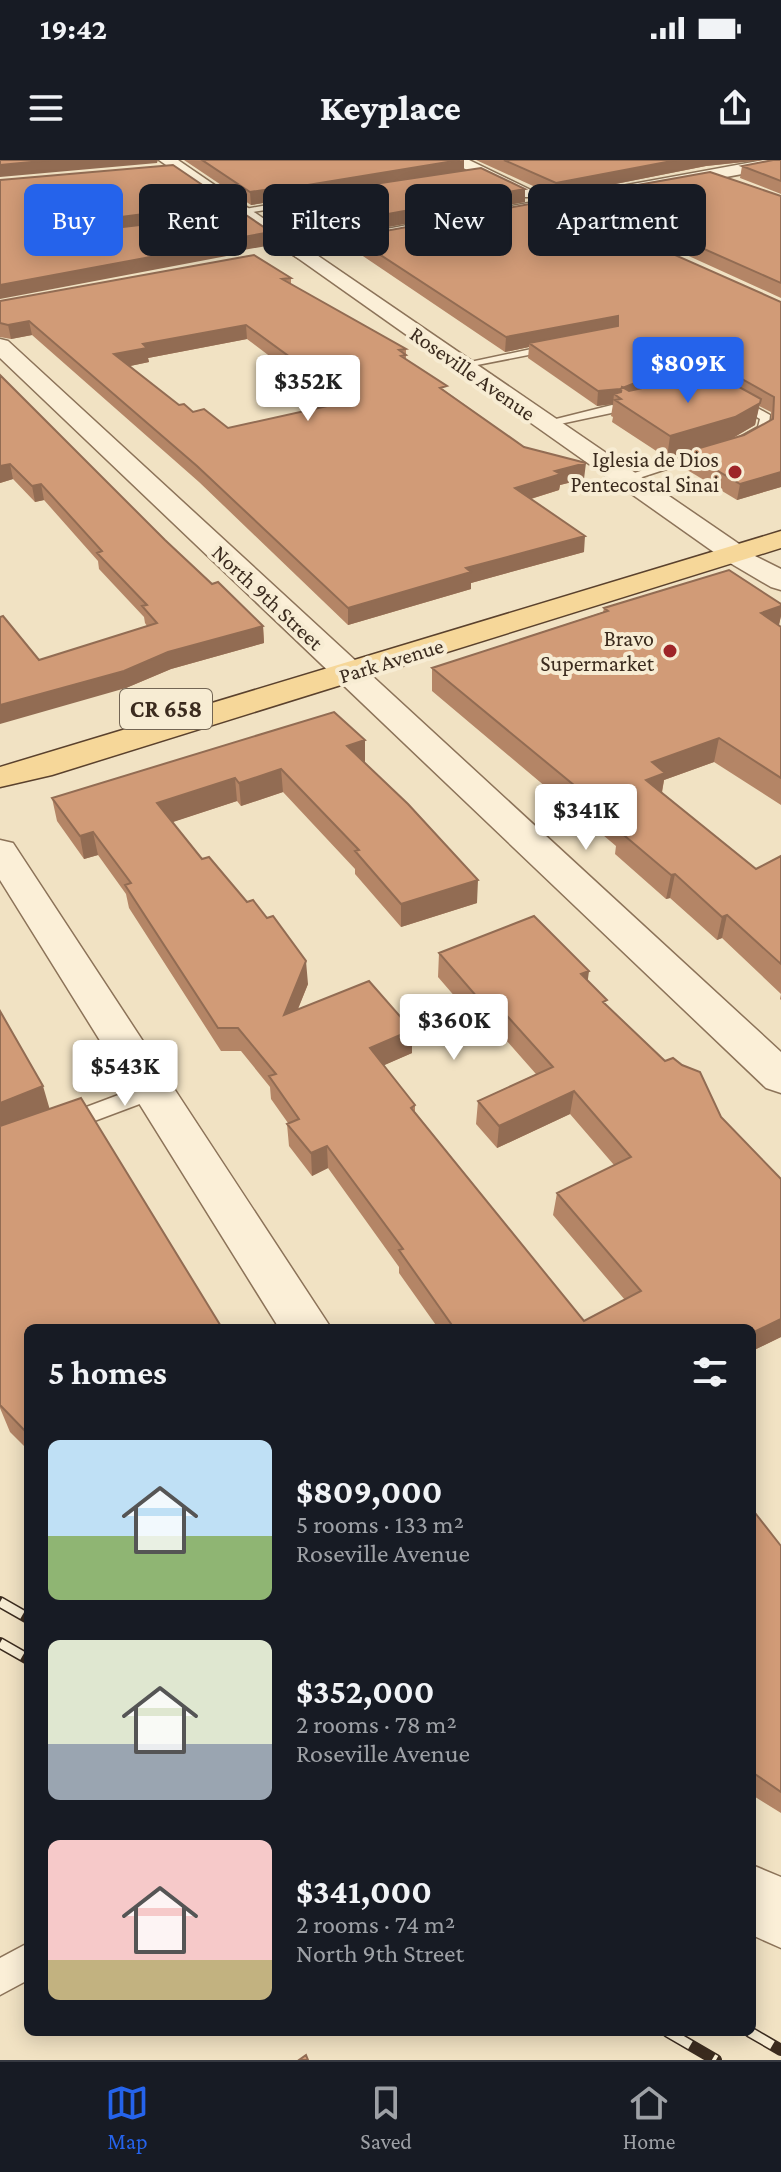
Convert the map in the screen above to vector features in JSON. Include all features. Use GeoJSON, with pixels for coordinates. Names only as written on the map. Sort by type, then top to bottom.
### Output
{"type":"FeatureCollection","features":[{"type":"Feature","properties":{"kind":"main road","name":"Park Avenue"},"geometry":{"type":"LineString","coordinates":[[0,777],[341,665],[726,548],[781,523]]}},
{"type":"Feature","properties":{"kind":"main road","name":"Park Avenue"},"geometry":{"type":"LineString","coordinates":[[726,548],[781,539]]}},
{"type":"Feature","properties":{"kind":"main road","name":"Park Avenue"},"geometry":{"type":"LineString","coordinates":[[0,760],[341,665]]}},
{"type":"Feature","properties":{"kind":"street"},"geometry":{"type":"LineString","coordinates":[[660,184],[781,162]]}},
{"type":"Feature","properties":{"kind":"street"},"geometry":{"type":"LineString","coordinates":[[683,165],[738,186]]}},
{"type":"Feature","properties":{"kind":"street","name":"Roseville Avenue"},"geometry":{"type":"LineString","coordinates":[[166,166],[194,184]]}},
{"type":"Feature","properties":{"kind":"street"},"geometry":{"type":"LineString","coordinates":[[459,169],[485,174],[528,194]]}},
{"type":"Feature","properties":{"kind":"street"},"geometry":{"type":"LineString","coordinates":[[267,258],[277,256]]}},
{"type":"Feature","properties":{"kind":"street","name":"Roseville Avenue"},"geometry":{"type":"LineString","coordinates":[[304,256],[726,548],[781,581]]}},
{"type":"Feature","properties":{"kind":"street","name":"North 9th Street"},"geometry":{"type":"LineString","coordinates":[[0,346],[781,1077]]}},
{"type":"Feature","properties":{"kind":"street"},"geometry":{"type":"LineString","coordinates":[[0,851],[303,1324]]}},
{"type":"Feature","properties":{"kind":"street"},"geometry":{"type":"LineString","coordinates":[[756,1900],[781,1914]]}},
{"type":"Feature","properties":{"kind":"lane"},"geometry":{"type":"LineString","coordinates":[[462,365],[572,343]]}},
{"type":"Feature","properties":{"kind":"lane"},"geometry":{"type":"LineString","coordinates":[[715,396],[732,399],[766,418],[764,429],[736,445]]}},
{"type":"Feature","properties":{"kind":"lane"},"geometry":{"type":"LineString","coordinates":[[546,423],[612,409]]}},
{"type":"Feature","properties":{"kind":"lane"},"geometry":{"type":"LineString","coordinates":[[625,478],[722,449]]}},
{"type":"Feature","properties":{"kind":"lane"},"geometry":{"type":"LineString","coordinates":[[42,1133],[153,1090]]}},
{"type":"Feature","properties":{"kind":"lane"},"geometry":{"type":"LineString","coordinates":[[0,1978],[24,1963]]}},
{"type":"Feature","properties":{"kind":"building"},"geometry":{"type":"Polygon","coordinates":[[[0,160],[52,160],[0,165],[0,160]]]}},
{"type":"Feature","properties":{"kind":"building"},"geometry":{"type":"Polygon","coordinates":[[[202,160],[460,160],[314,184],[263,184],[263,190],[250,192],[247,184],[238,184],[202,160]]]}},
{"type":"Feature","properties":{"kind":"building"},"geometry":{"type":"Polygon","coordinates":[[[504,160],[677,160],[556,183],[504,160]]]}},
{"type":"Feature","properties":{"kind":"building"},"geometry":{"type":"Polygon","coordinates":[[[781,160],[781,181],[742,166],[781,160]]]}},
{"type":"Feature","properties":{"kind":"building"},"geometry":{"type":"Polygon","coordinates":[[[173,165],[201,184],[139,184],[139,215],[123,217],[123,184],[24,184],[24,256],[123,256],[123,227],[139,225],[139,256],[156,256],[0,285],[0,180],[173,165]]]}},
{"type":"Feature","properties":{"kind":"building"},"geometry":{"type":"Polygon","coordinates":[[[481,168],[525,189],[512,191],[512,184],[405,184],[405,211],[389,214],[389,184],[374,184],[481,168]]]}},
{"type":"Feature","properties":{"kind":"building"},"geometry":{"type":"Polygon","coordinates":[[[710,172],[781,196],[781,283],[706,250],[706,184],[643,184],[710,172]]]}},
{"type":"Feature","properties":{"kind":"building"},"geometry":{"type":"Polygon","coordinates":[[[528,204],[528,256],[677,256],[781,302],[781,472],[740,484],[686,452],[744,435],[773,419],[774,397],[740,378],[718,374],[635,383],[620,389],[598,391],[529,343],[618,326],[618,316],[506,337],[382,256],[389,256],[389,230],[405,227],[405,256],[512,256],[512,207],[528,204]]]}},
{"type":"Feature","properties":{"kind":"building"},"geometry":{"type":"Polygon","coordinates":[[[247,216],[263,227],[263,233],[247,236],[247,216]]]}},
{"type":"Feature","properties":{"kind":"building"},"geometry":{"type":"Polygon","coordinates":[[[254,255],[291,278],[282,279],[406,349],[399,350],[406,355],[401,356],[447,386],[440,388],[524,447],[586,463],[555,471],[561,474],[515,488],[585,536],[466,568],[471,572],[348,608],[197,466],[29,321],[8,325],[0,323],[0,301],[254,255]],[[246,325],[143,344],[147,348],[114,354],[179,405],[184,404],[193,412],[204,409],[228,428],[350,401],[246,325]]]}},
{"type":"Feature","properties":{"kind":"building"},"geometry":{"type":"Polygon","coordinates":[[[0,375],[165,540],[212,584],[218,582],[263,626],[168,652],[124,671],[0,705],[0,617],[3,616],[39,660],[157,623],[142,606],[147,605],[97,553],[102,551],[41,484],[32,486],[10,464],[0,466],[0,375]]]}},
{"type":"Feature","properties":{"kind":"building"},"geometry":{"type":"Polygon","coordinates":[[[719,381],[732,383],[761,399],[760,403],[735,417],[670,436],[615,400],[621,399],[614,394],[621,392],[622,387],[629,391],[656,385],[690,387],[719,381]]]}},
{"type":"Feature","properties":{"kind":"building"},"geometry":{"type":"Polygon","coordinates":[[[729,570],[781,604],[761,613],[781,627],[781,778],[719,738],[652,762],[665,773],[646,780],[756,869],[781,856],[781,964],[727,915],[722,917],[675,874],[671,875],[619,831],[626,828],[432,668],[608,611],[604,608],[729,570]]]}},
{"type":"Feature","properties":{"kind":"building"},"geometry":{"type":"Polygon","coordinates":[[[334,712],[365,740],[347,746],[408,804],[478,880],[401,904],[355,851],[359,850],[281,769],[239,783],[235,778],[157,803],[202,859],[209,857],[247,902],[253,900],[267,918],[273,916],[306,961],[284,1015],[369,981],[412,1030],[370,1048],[415,1105],[411,1108],[584,1321],[641,1291],[557,1193],[631,1157],[574,1091],[499,1126],[478,1101],[553,1067],[500,1008],[490,1012],[439,953],[534,916],[589,971],[581,974],[607,1000],[603,1002],[665,1061],[673,1058],[700,1072],[721,1117],[781,1179],[781,1319],[756,1331],[756,1324],[451,1324],[399,1250],[403,1249],[327,1146],[311,1153],[287,1124],[299,1119],[269,1076],[276,1074],[238,1028],[218,1028],[125,885],[131,883],[93,832],[80,836],[52,798],[334,712]]]}},
{"type":"Feature","properties":{"kind":"building"},"geometry":{"type":"Polygon","coordinates":[[[0,1011],[43,1086],[0,1103],[0,1011]]]}},
{"type":"Feature","properties":{"kind":"building"},"geometry":{"type":"Polygon","coordinates":[[[81,1098],[220,1324],[24,1324],[24,1430],[0,1405],[0,1126],[81,1098]]]}},
{"type":"Feature","properties":{"kind":"building"},"geometry":{"type":"Polygon","coordinates":[[[756,1514],[781,1546],[781,1792],[756,1775],[756,1514]]]}},
{"type":"Feature","properties":{"kind":"railway"},"geometry":{"type":"LineString","coordinates":[[0,1602],[24,1616]]}},
{"type":"Feature","properties":{"kind":"railway"},"geometry":{"type":"LineString","coordinates":[[0,1643],[24,1657]]}},
{"type":"Feature","properties":{"kind":"railway"},"geometry":{"type":"LineString","coordinates":[[756,2035],[781,2050]]}},
{"type":"Feature","properties":{"kind":"railway"},"geometry":{"type":"LineString","coordinates":[[675,2036],[716,2060]]}},
{"type":"Feature","properties":{"kind":"place","name":"Iglesia de Dios Pentecostal Sinai"},"geometry":{"type":"Point","coordinates":[735,472]}},
{"type":"Feature","properties":{"kind":"place","name":"Bravo Supermarket"},"geometry":{"type":"Point","coordinates":[670,651]}}]}
